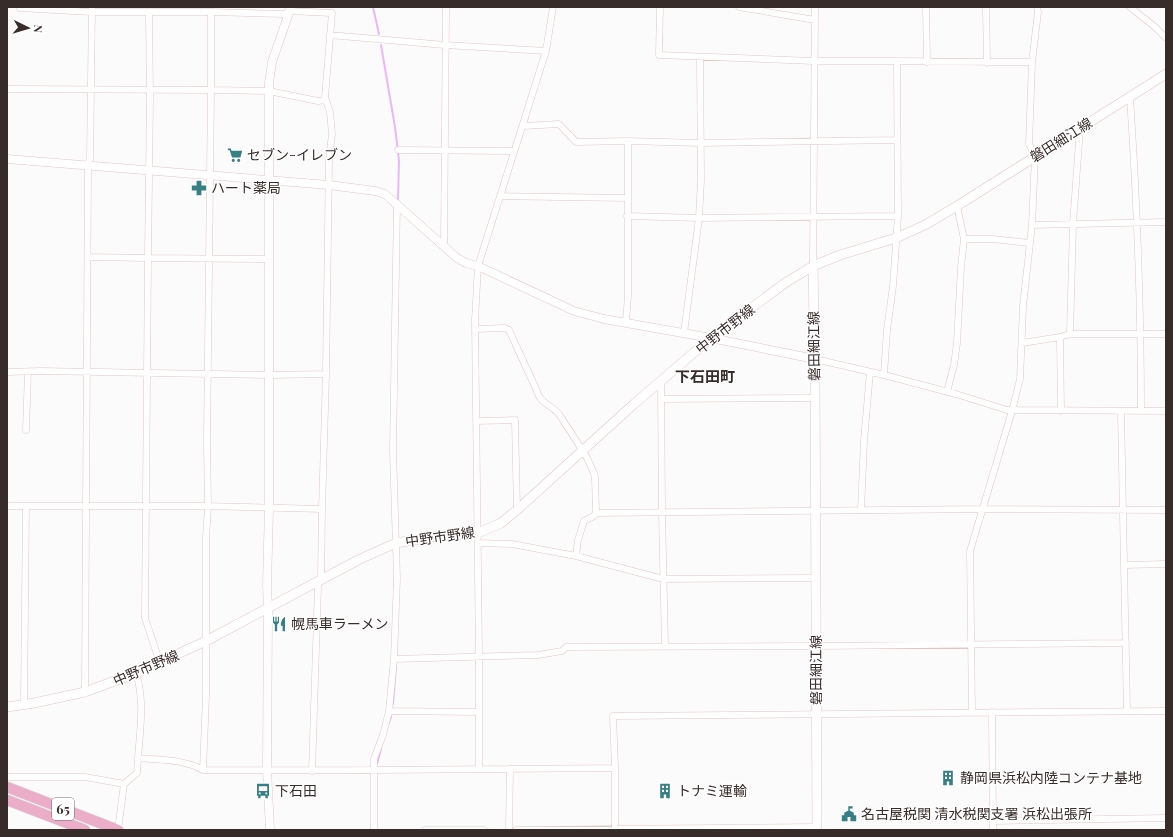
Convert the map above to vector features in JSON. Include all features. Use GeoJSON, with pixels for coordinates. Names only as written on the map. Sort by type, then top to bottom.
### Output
{"type":"FeatureCollection","features":[{"type":"Feature","properties":{"kind":"main road","name":"磐田細江線"},"geometry":{"type":"LineString","coordinates":[[817,828],[815,359],[813,266],[840,255],[896,238],[925,225],[1166,74]]}},
{"type":"Feature","properties":{"kind":"main road","name":"中野市野線"},"geometry":{"type":"LineString","coordinates":[[7,707],[24,705],[85,692],[160,663],[268,609],[360,559],[396,543],[432,537],[478,533],[500,523],[517,510],[634,404],[711,338],[785,283],[813,266]]}},
{"type":"Feature","properties":{"kind":"main road","name":"65"},"geometry":{"type":"LineString","coordinates":[[7,787],[118,830]]}},
{"type":"Feature","properties":{"kind":"main road","name":"65"},"geometry":{"type":"LineString","coordinates":[[7,800],[85,830]]}},
{"type":"Feature","properties":{"kind":"street"},"geometry":{"type":"LineString","coordinates":[[444,247],[446,7]]}},
{"type":"Feature","properties":{"kind":"street"},"geometry":{"type":"LineString","coordinates":[[479,769],[475,329],[478,266],[546,51],[553,7]]}},
{"type":"Feature","properties":{"kind":"street"},"geometry":{"type":"LineString","coordinates":[[660,7],[659,55],[814,61],[987,63],[1032,62]]}},
{"type":"Feature","properties":{"kind":"street"},"geometry":{"type":"LineString","coordinates":[[739,7],[815,20]]}},
{"type":"Feature","properties":{"kind":"street"},"geometry":{"type":"LineString","coordinates":[[813,266],[815,7]]}},
{"type":"Feature","properties":{"kind":"street"},"geometry":{"type":"LineString","coordinates":[[926,7],[927,62]]}},
{"type":"Feature","properties":{"kind":"street"},"geometry":{"type":"LineString","coordinates":[[986,7],[987,63]]}},
{"type":"Feature","properties":{"kind":"street"},"geometry":{"type":"LineString","coordinates":[[972,713],[970,551],[1020,379],[1023,306],[1032,225],[1035,156],[1029,144],[1032,62],[1038,12],[1036,7]]}},
{"type":"Feature","properties":{"kind":"street"},"geometry":{"type":"LineString","coordinates":[[1130,7],[1166,38]]}},
{"type":"Feature","properties":{"kind":"street"},"geometry":{"type":"LineString","coordinates":[[20,8],[92,9],[149,13],[211,12],[222,10],[284,14],[290,9],[332,13],[325,96],[330,112],[332,134],[329,160],[321,580],[318,586],[312,771]]}},
{"type":"Feature","properties":{"kind":"street"},"geometry":{"type":"LineString","coordinates":[[85,692],[88,165],[90,159],[92,9]]}},
{"type":"Feature","properties":{"kind":"street"},"geometry":{"type":"LineString","coordinates":[[270,830],[267,770],[267,585],[269,508],[269,91],[272,62],[290,9]]}},
{"type":"Feature","properties":{"kind":"street"},"geometry":{"type":"LineString","coordinates":[[203,770],[206,696],[206,537],[208,507],[208,258],[211,12]]}},
{"type":"Feature","properties":{"kind":"street"},"geometry":{"type":"LineString","coordinates":[[149,13],[146,618],[160,663]]}},
{"type":"Feature","properties":{"kind":"street"},"geometry":{"type":"LineString","coordinates":[[330,35],[445,45],[546,51]]}},
{"type":"Feature","properties":{"kind":"street"},"geometry":{"type":"LineString","coordinates":[[684,333],[699,218],[701,180],[700,57]]}},
{"type":"Feature","properties":{"kind":"street"},"geometry":{"type":"LineString","coordinates":[[884,375],[898,216],[897,61]]}},
{"type":"Feature","properties":{"kind":"street"},"geometry":{"type":"LineString","coordinates":[[7,89],[269,91],[318,101],[326,100]]}},
{"type":"Feature","properties":{"kind":"street"},"geometry":{"type":"LineString","coordinates":[[1130,97],[1138,222],[1141,334],[1141,411]]}},
{"type":"Feature","properties":{"kind":"street"},"geometry":{"type":"LineString","coordinates":[[523,126],[559,124],[576,142],[628,141],[700,143],[814,140],[897,140]]}},
{"type":"Feature","properties":{"kind":"street"},"geometry":{"type":"LineString","coordinates":[[1070,334],[1073,224],[1080,128]]}},
{"type":"Feature","properties":{"kind":"street"},"geometry":{"type":"LineString","coordinates":[[626,322],[628,296],[628,141]]}},
{"type":"Feature","properties":{"kind":"street"},"geometry":{"type":"LineString","coordinates":[[398,150],[514,151]]}},
{"type":"Feature","properties":{"kind":"street"},"geometry":{"type":"LineString","coordinates":[[7,159],[329,185],[375,191],[385,194],[457,258],[466,263],[478,266],[574,311],[604,319],[711,338],[815,359],[884,375],[1012,410],[1166,411]]}},
{"type":"Feature","properties":{"kind":"street"},"geometry":{"type":"LineString","coordinates":[[500,196],[627,198]]}},
{"type":"Feature","properties":{"kind":"street"},"geometry":{"type":"LineString","coordinates":[[374,830],[374,760],[383,736],[389,711],[394,659],[397,578],[393,450],[396,204]]}},
{"type":"Feature","properties":{"kind":"street"},"geometry":{"type":"LineString","coordinates":[[947,392],[954,365],[957,343],[964,239],[956,206]]}},
{"type":"Feature","properties":{"kind":"street"},"geometry":{"type":"LineString","coordinates":[[627,216],[699,218],[814,218],[898,216]]}},
{"type":"Feature","properties":{"kind":"street"},"geometry":{"type":"LineString","coordinates":[[1032,225],[1166,222]]}},
{"type":"Feature","properties":{"kind":"street"},"geometry":{"type":"LineString","coordinates":[[964,239],[992,239],[1029,243]]}},
{"type":"Feature","properties":{"kind":"street"},"geometry":{"type":"LineString","coordinates":[[88,257],[269,259]]}},
{"type":"Feature","properties":{"kind":"street"},"geometry":{"type":"LineString","coordinates":[[475,329],[505,328],[508,330],[536,389],[538,398],[559,414],[589,460],[595,476],[596,513]]}},
{"type":"Feature","properties":{"kind":"street"},"geometry":{"type":"LineString","coordinates":[[1022,343],[1070,334],[1166,334]]}},
{"type":"Feature","properties":{"kind":"street"},"geometry":{"type":"LineString","coordinates":[[1060,337],[1061,411]]}},
{"type":"Feature","properties":{"kind":"street"},"geometry":{"type":"LineString","coordinates":[[7,372],[147,372],[269,375],[326,374]]}},
{"type":"Feature","properties":{"kind":"street"},"geometry":{"type":"LineString","coordinates":[[26,430],[28,372]]}},
{"type":"Feature","properties":{"kind":"street"},"geometry":{"type":"LineString","coordinates":[[861,510],[870,372]]}},
{"type":"Feature","properties":{"kind":"street"},"geometry":{"type":"LineString","coordinates":[[661,382],[665,646]]}},
{"type":"Feature","properties":{"kind":"street"},"geometry":{"type":"LineString","coordinates":[[661,399],[815,398]]}},
{"type":"Feature","properties":{"kind":"street"},"geometry":{"type":"LineString","coordinates":[[1121,411],[1127,711]]}},
{"type":"Feature","properties":{"kind":"street"},"geometry":{"type":"LineString","coordinates":[[476,422],[515,420],[517,510]]}},
{"type":"Feature","properties":{"kind":"street"},"geometry":{"type":"LineString","coordinates":[[7,506],[208,507],[322,510]]}},
{"type":"Feature","properties":{"kind":"street"},"geometry":{"type":"LineString","coordinates":[[24,705],[26,506]]}},
{"type":"Feature","properties":{"kind":"street"},"geometry":{"type":"LineString","coordinates":[[576,556],[578,540],[584,521],[594,516],[596,513],[982,509],[1166,510]]}},
{"type":"Feature","properties":{"kind":"street"},"geometry":{"type":"LineString","coordinates":[[478,543],[512,544],[576,556],[663,579],[816,578]]}},
{"type":"Feature","properties":{"kind":"street"},"geometry":{"type":"LineString","coordinates":[[1124,564],[1166,564]]}},
{"type":"Feature","properties":{"kind":"street"},"geometry":{"type":"LineString","coordinates":[[394,659],[538,655],[562,651],[566,647],[1126,643]]}},
{"type":"Feature","properties":{"kind":"street"},"geometry":{"type":"LineString","coordinates":[[118,830],[124,784],[137,773],[142,698],[136,673]]}},
{"type":"Feature","properties":{"kind":"street"},"geometry":{"type":"LineString","coordinates":[[389,711],[478,712]]}},
{"type":"Feature","properties":{"kind":"street"},"geometry":{"type":"LineString","coordinates":[[615,829],[613,716],[1166,711]]}},
{"type":"Feature","properties":{"kind":"street"},"geometry":{"type":"LineString","coordinates":[[992,712],[993,830]]}},
{"type":"Feature","properties":{"kind":"street"},"geometry":{"type":"LineString","coordinates":[[138,758],[193,764],[203,770],[312,771],[615,768]]}},
{"type":"Feature","properties":{"kind":"street"},"geometry":{"type":"LineString","coordinates":[[509,830],[510,769]]}},
{"type":"Feature","properties":{"kind":"street"},"geometry":{"type":"LineString","coordinates":[[7,777],[86,777],[124,784]]}},
{"type":"Feature","properties":{"kind":"street"},"geometry":{"type":"LineString","coordinates":[[993,821],[1166,818]]}},
{"type":"Feature","properties":{"kind":"street"},"geometry":{"type":"LineString","coordinates":[[516,830],[817,828]]}},
{"type":"Feature","properties":{"kind":"street"},"geometry":{"type":"LineString","coordinates":[[425,830],[484,830]]}},
{"type":"Feature","properties":{"kind":"waterway"},"geometry":{"type":"LineString","coordinates":[[373,7],[379,34]]}},
{"type":"Feature","properties":{"kind":"waterway"},"geometry":{"type":"LineString","coordinates":[[381,45],[395,127],[399,161],[398,199]]}},
{"type":"Feature","properties":{"kind":"waterway"},"geometry":{"type":"LineString","coordinates":[[393,704],[396,664]]}},
{"type":"Feature","properties":{"kind":"waterway"},"geometry":{"type":"LineString","coordinates":[[388,725],[391,717]]}},
{"type":"Feature","properties":{"kind":"waterway"},"geometry":{"type":"LineString","coordinates":[[377,764],[381,749]]}},
{"type":"Feature","properties":{"kind":"place","name":"セブン-イレブン"},"geometry":{"type":"Point","coordinates":[235,155]}},
{"type":"Feature","properties":{"kind":"place","name":"ハート薬局"},"geometry":{"type":"Point","coordinates":[199,188]}},
{"type":"Feature","properties":{"kind":"place","name":"幌馬車ラーメン"},"geometry":{"type":"Point","coordinates":[279,624]}},
{"type":"Feature","properties":{"kind":"place","name":"静岡県浜松内陸コンテナ基地"},"geometry":{"type":"Point","coordinates":[948,778]}},
{"type":"Feature","properties":{"kind":"place","name":"下石田"},"geometry":{"type":"Point","coordinates":[263,791]}},
{"type":"Feature","properties":{"kind":"place","name":"トナミ運輸"},"geometry":{"type":"Point","coordinates":[665,791]}},
{"type":"Feature","properties":{"kind":"place","name":"名古屋税関 清水税関支署 浜松出張所"},"geometry":{"type":"Point","coordinates":[849,814]}},
{"type":"Feature","properties":{"kind":"district","name":"下石田町"},"geometry":{"type":"Point","coordinates":[705,377]}}]}
